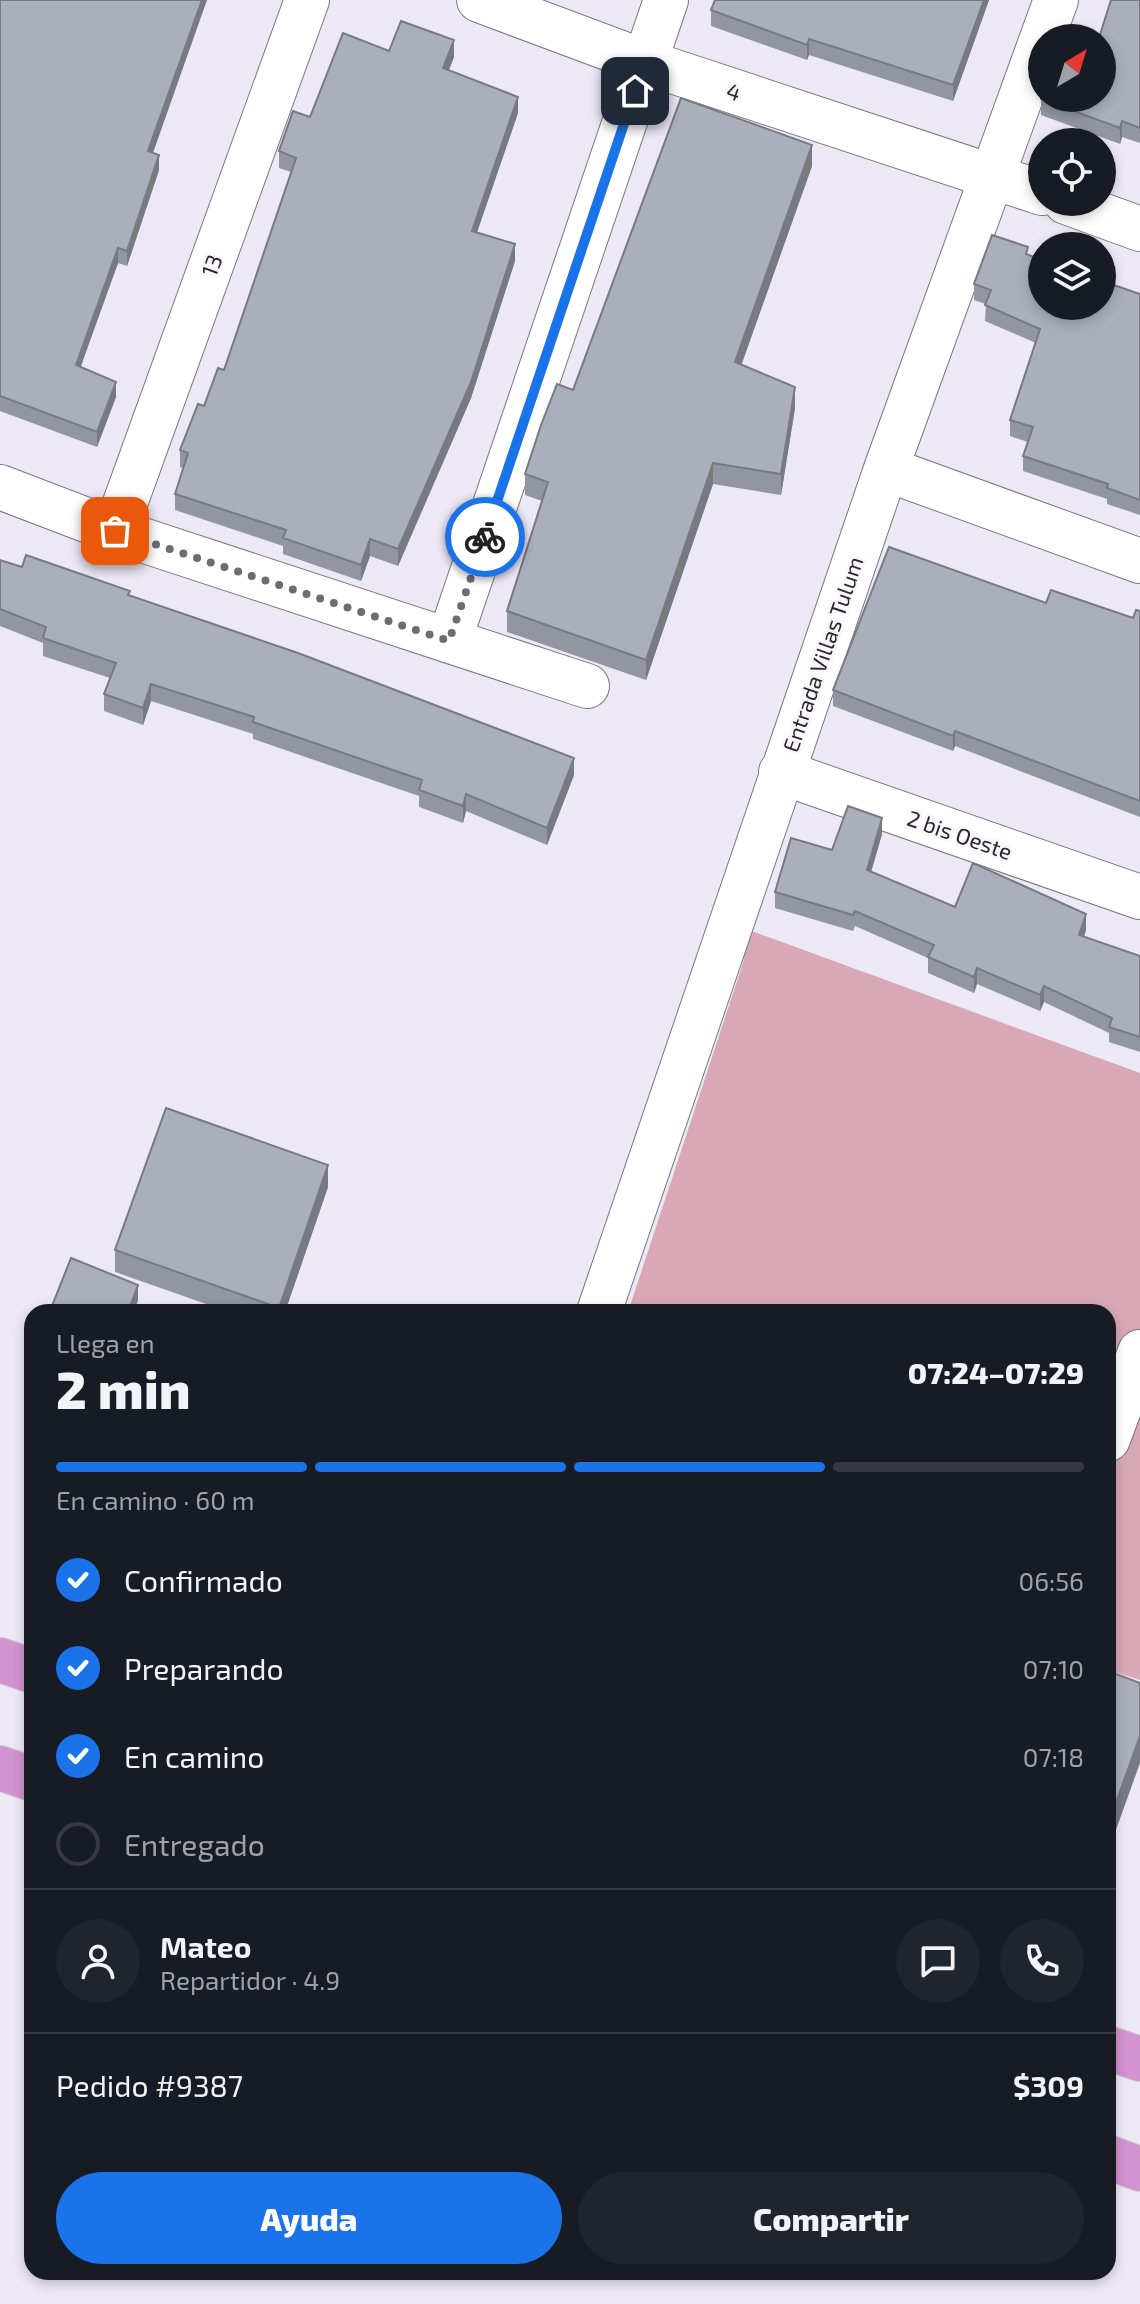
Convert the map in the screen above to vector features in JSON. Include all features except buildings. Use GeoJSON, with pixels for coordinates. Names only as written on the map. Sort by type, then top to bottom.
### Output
{"type":"FeatureCollection","features":[{"type":"Feature","properties":{"kind":"highway"},"geometry":{"type":"LineString","coordinates":[[0,1660],[24,1668]]}},
{"type":"Feature","properties":{"kind":"highway"},"geometry":{"type":"LineString","coordinates":[[0,1768],[24,1776]]}},
{"type":"Feature","properties":{"kind":"highway"},"geometry":{"type":"LineString","coordinates":[[1116,2051],[1140,2059]]}},
{"type":"Feature","properties":{"kind":"highway"},"geometry":{"type":"LineString","coordinates":[[1116,2160],[1140,2169]]}},
{"type":"Feature","properties":{"kind":"street","name":"13"},"geometry":{"type":"LineString","coordinates":[[115,531],[307,0]]}},
{"type":"Feature","properties":{"kind":"street","name":"4"},"geometry":{"type":"LineString","coordinates":[[479,0],[645,62],[1028,188]]}},
{"type":"Feature","properties":{"kind":"street"},"geometry":{"type":"LineString","coordinates":[[449,641],[666,0]]}},
{"type":"Feature","properties":{"kind":"street","name":"Entrada Villas Tulum"},"geometry":{"type":"LineString","coordinates":[[602,1304],[886,469],[1056,0]]}},
{"type":"Feature","properties":{"kind":"street"},"geometry":{"type":"LineString","coordinates":[[1104,216],[1140,229]]}},
{"type":"Feature","properties":{"kind":"street"},"geometry":{"type":"LineString","coordinates":[[886,469],[1140,561]]}},
{"type":"Feature","properties":{"kind":"street"},"geometry":{"type":"LineString","coordinates":[[0,487],[115,531],[587,686]]}},
{"type":"Feature","properties":{"kind":"street","name":"2 bis Oeste"},"geometry":{"type":"LineString","coordinates":[[781,772],[1140,897]]}},
{"type":"Feature","properties":{"kind":"street"},"geometry":{"type":"LineString","coordinates":[[1116,1417],[1140,1352]]}},
{"type":"Feature","properties":{"kind":"shaded area"},"geometry":{"type":"Polygon","coordinates":[[[749,930],[1140,1073],[1140,1680],[1116,1672],[1116,1304],[631,1304],[743,963],[749,930]]]}},
{"type":"Feature","properties":{"kind":"way so far"},"geometry":{"type":"LineString","coordinates":[[115,531],[449,641],[485,537]]}},
{"type":"Feature","properties":{"kind":"route"},"geometry":{"type":"LineString","coordinates":[[485,537],[635,91]]}}]}
